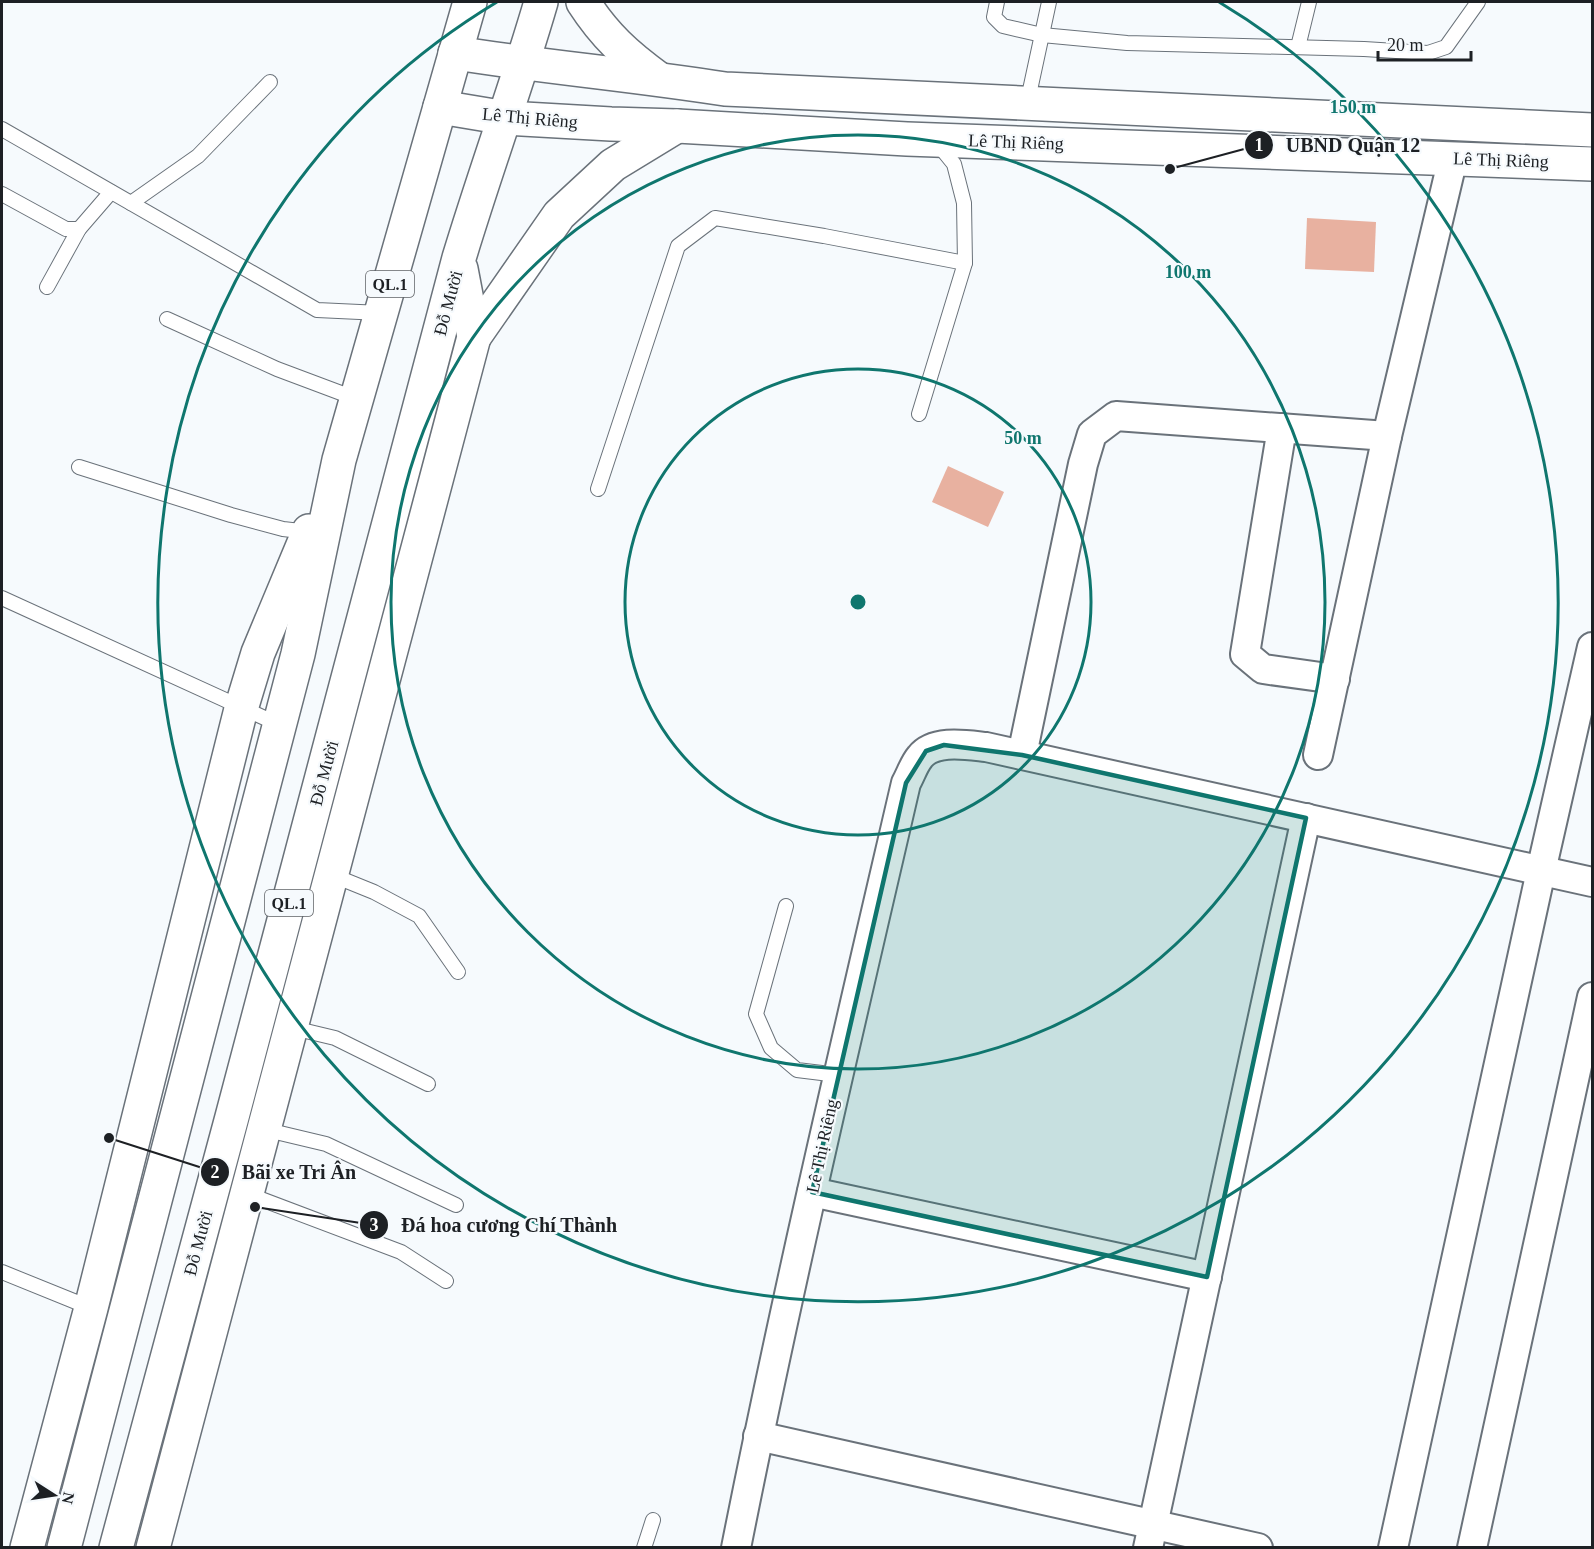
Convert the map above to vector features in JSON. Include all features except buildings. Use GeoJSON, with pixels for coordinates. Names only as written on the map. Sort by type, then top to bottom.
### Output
{"type":"FeatureCollection","features":[{"type":"Feature","properties":{"kind":"main road","name":"Đỗ Mười"},"geometry":{"type":"LineString","coordinates":[[116,1548],[231,1188],[249,1123],[459,258],[506,118],[541,2]]}},
{"type":"Feature","properties":{"kind":"main road"},"geometry":{"type":"LineString","coordinates":[[583,2],[606,35],[658,79]]}},
{"type":"Feature","properties":{"kind":"main road","name":"QL.1"},"geometry":{"type":"LineString","coordinates":[[64,1548],[298,654],[339,460],[455,53],[459,8]]}},
{"type":"Feature","properties":{"kind":"main road","name":"Lê Thị Riêng"},"geometry":{"type":"LineString","coordinates":[[455,53],[725,89],[1593,130]]}},
{"type":"Feature","properties":{"kind":"main road","name":"Lê Thị Riêng"},"geometry":{"type":"LineString","coordinates":[[440,107],[506,118],[934,139],[1593,164]]}},
{"type":"Feature","properties":{"kind":"main road"},"geometry":{"type":"LineString","coordinates":[[474,337],[559,215],[613,165],[677,126]]}},
{"type":"Feature","properties":{"kind":"main road","name":"QL.1"},"geometry":{"type":"LineString","coordinates":[[459,258],[474,337]]}},
{"type":"Feature","properties":{"kind":"main road","name":"Đỗ Mười"},"geometry":{"type":"LineString","coordinates":[[275,1023],[332,875],[474,337]]}},
{"type":"Feature","properties":{"kind":"main road","name":"QL.1"},"geometry":{"type":"LineString","coordinates":[[27,1548],[91,1308],[241,709],[258,653],[339,460]]}},
{"type":"Feature","properties":{"kind":"main road","name":"Đỗ Mười"},"geometry":{"type":"LineString","coordinates":[[153,1548],[231,1188]]}},
{"type":"Feature","properties":{"kind":"street"},"geometry":{"type":"LineString","coordinates":[[1318,754],[1387,436],[1453,158]]}},
{"type":"Feature","properties":{"kind":"street"},"geometry":{"type":"LineString","coordinates":[[1387,436],[1116,416],[1092,434],[1083,464],[1022,755],[1593,882]]}},
{"type":"Feature","properties":{"kind":"street"},"geometry":{"type":"LineString","coordinates":[[1282,428],[1245,654],[1263,669],[1335,679]]}},
{"type":"Feature","properties":{"kind":"street"},"geometry":{"type":"LineString","coordinates":[[1393,1548],[1541,871],[1593,646]]}},
{"type":"Feature","properties":{"kind":"street","name":"Lê Thị Riêng"},"geometry":{"type":"LineString","coordinates":[[736,1548],[758,1436],[812,1192],[906,783],[926,752],[944,745],[986,747],[1022,755]]}},
{"type":"Feature","properties":{"kind":"street"},"geometry":{"type":"LineString","coordinates":[[1151,1535],[1306,818]]}},
{"type":"Feature","properties":{"kind":"street"},"geometry":{"type":"LineString","coordinates":[[1472,1548],[1593,998]]}},
{"type":"Feature","properties":{"kind":"street"},"geometry":{"type":"LineString","coordinates":[[812,1192],[1207,1277]]}},
{"type":"Feature","properties":{"kind":"street"},"geometry":{"type":"LineString","coordinates":[[758,1436],[1151,1535],[1258,1548]]}},
{"type":"Feature","properties":{"kind":"lane"},"geometry":{"type":"LineString","coordinates":[[997,2],[994,17],[1003,26],[1041,35],[1127,43],[1428,53],[1446,47],[1478,2]]}},
{"type":"Feature","properties":{"kind":"lane"},"geometry":{"type":"LineString","coordinates":[[1027,104],[1049,2]]}},
{"type":"Feature","properties":{"kind":"lane"},"geometry":{"type":"LineString","coordinates":[[1298,47],[1309,2]]}},
{"type":"Feature","properties":{"kind":"lane"},"geometry":{"type":"LineString","coordinates":[[131,203],[198,156],[270,82]]}},
{"type":"Feature","properties":{"kind":"lane"},"geometry":{"type":"LineString","coordinates":[[2,129],[317,310],[381,313]]}},
{"type":"Feature","properties":{"kind":"lane"},"geometry":{"type":"LineString","coordinates":[[919,414],[965,262],[962,194],[954,164],[934,139]]}},
{"type":"Feature","properties":{"kind":"lane"},"geometry":{"type":"LineString","coordinates":[[48,287],[79,229],[111,192]]}},
{"type":"Feature","properties":{"kind":"lane"},"geometry":{"type":"LineString","coordinates":[[2,194],[66,229],[79,229]]}},
{"type":"Feature","properties":{"kind":"lane"},"geometry":{"type":"LineString","coordinates":[[598,489],[678,246],[715,218],[965,262]]}},
{"type":"Feature","properties":{"kind":"lane"},"geometry":{"type":"LineString","coordinates":[[167,319],[277,369],[357,399]]}},
{"type":"Feature","properties":{"kind":"lane"},"geometry":{"type":"LineString","coordinates":[[79,467],[231,515],[283,529],[309,532]]}},
{"type":"Feature","properties":{"kind":"lane"},"geometry":{"type":"LineString","coordinates":[[2,598],[279,725]]}},
{"type":"Feature","properties":{"kind":"lane"},"geometry":{"type":"LineString","coordinates":[[332,875],[374,892],[419,916],[458,972]]}},
{"type":"Feature","properties":{"kind":"lane"},"geometry":{"type":"LineString","coordinates":[[786,906],[756,1014],[771,1048],[797,1070],[838,1076]]}},
{"type":"Feature","properties":{"kind":"lane"},"geometry":{"type":"LineString","coordinates":[[275,1023],[335,1038],[428,1084]]}},
{"type":"Feature","properties":{"kind":"lane"},"geometry":{"type":"LineString","coordinates":[[249,1123],[326,1144],[456,1204]]}},
{"type":"Feature","properties":{"kind":"lane"},"geometry":{"type":"LineString","coordinates":[[231,1188],[401,1252],[446,1281]]}},
{"type":"Feature","properties":{"kind":"lane"},"geometry":{"type":"LineString","coordinates":[[2,1272],[91,1308]]}},
{"type":"Feature","properties":{"kind":"lane"},"geometry":{"type":"LineString","coordinates":[[644,1548],[653,1520]]}},
{"type":"Feature","properties":{"kind":"highlighted area"},"geometry":{"type":"Polygon","coordinates":[[[944,745],[1022,755],[1306,818],[1207,1277],[812,1192],[906,783],[926,751],[944,745]]]}},
{"type":"Feature","properties":{"kind":"place","name":"UBND Quận 12"},"geometry":{"type":"Point","coordinates":[1170,169]}},
{"type":"Feature","properties":{"kind":"place","name":"Bãi xe Tri Ân"},"geometry":{"type":"Point","coordinates":[109,1138]}},
{"type":"Feature","properties":{"kind":"place","name":"Đá hoa cương Chí Thành"},"geometry":{"type":"Point","coordinates":[255,1207]}}]}
